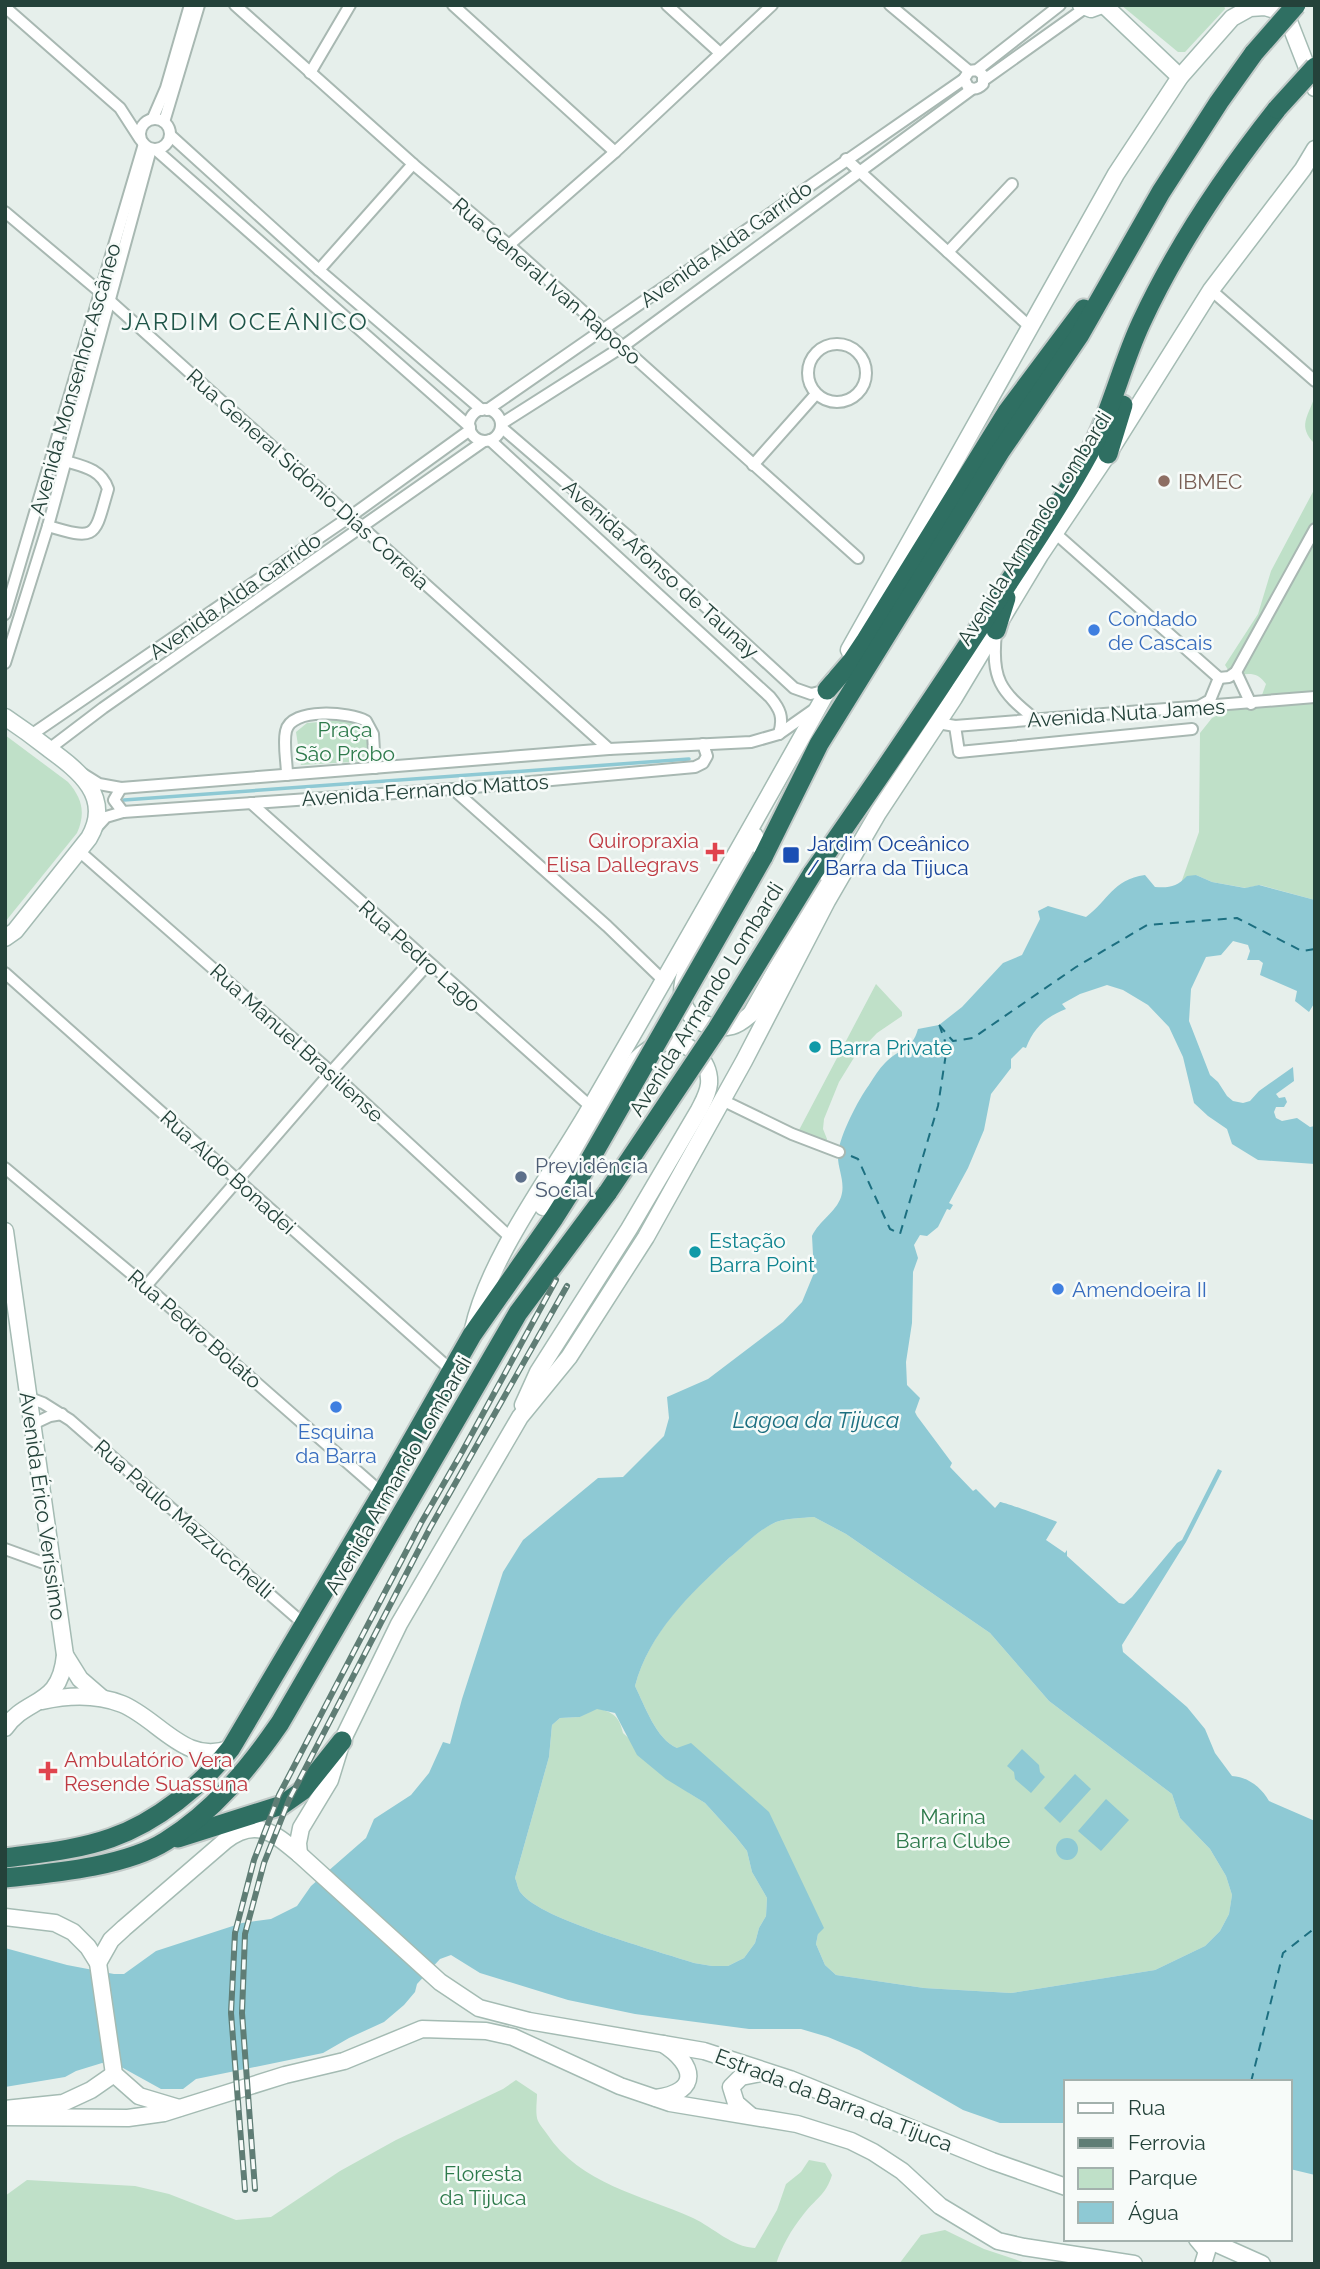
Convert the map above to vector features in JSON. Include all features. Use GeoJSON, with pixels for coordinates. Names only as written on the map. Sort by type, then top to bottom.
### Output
{"type":"FeatureCollection","features":[{"type":"Feature","properties":{"kind":"highway","name":"Avenida Armando Lombardi"},"geometry":{"type":"LineString","coordinates":[[5,1858],[70,1849],[112,1838],[171,1805],[202,1780],[231,1748],[472,1335],[580,1177],[762,857],[819,744],[1000,452],[1079,337],[1116,270],[1219,102],[1254,53],[1293,14]]}},
{"type":"Feature","properties":{"kind":"highway","name":"Avenida Armando Lombardi"},"geometry":{"type":"LineString","coordinates":[[5,1878],[69,1871],[114,1861],[164,1843],[198,1817],[235,1782],[259,1753],[280,1723],[518,1314],[608,1192],[717,1029],[812,874],[919,722],[1061,502],[1090,453],[1136,334],[1161,284],[1216,189],[1277,110],[1315,67]]}},
{"type":"Feature","properties":{"kind":"highway"},"geometry":{"type":"LineString","coordinates":[[823,698],[866,640],[1007,411],[1069,327],[1116,270]]}},
{"type":"Feature","properties":{"kind":"highway"},"geometry":{"type":"LineString","coordinates":[[1108,454],[1161,284]]}},
{"type":"Feature","properties":{"kind":"highway"},"geometry":{"type":"LineString","coordinates":[[996,630],[1013,575]]}},
{"type":"Feature","properties":{"kind":"highway"},"geometry":{"type":"LineString","coordinates":[[164,1843],[282,1805],[302,1791],[342,1741]]}},
{"type":"Feature","properties":{"kind":"main road"},"geometry":{"type":"LineString","coordinates":[[1093,6],[1180,77]]}},
{"type":"Feature","properties":{"kind":"main road","name":"Avenida Armando Lombardi"},"geometry":{"type":"LineString","coordinates":[[472,1335],[476,1315],[512,1239],[591,1107],[823,698],[934,495],[1116,174],[1180,77],[1233,18],[1250,8],[1264,6],[1293,14]]}},
{"type":"Feature","properties":{"kind":"main road"},"geometry":{"type":"LineString","coordinates":[[1293,14],[1315,88]]}},
{"type":"Feature","properties":{"kind":"main road","name":"Avenida Armando Lombardi"},"geometry":{"type":"LineString","coordinates":[[305,1859],[298,1843],[301,1828],[330,1780],[342,1741],[399,1624],[520,1417],[569,1357],[646,1237],[827,901],[878,813],[938,723],[1055,533],[1211,290],[1312,158]]}},
{"type":"Feature","properties":{"kind":"main road"},"geometry":{"type":"LineString","coordinates":[[5,717],[79,771],[95,797],[97,813],[94,830],[10,934],[5,946]]}},
{"type":"Feature","properties":{"kind":"main road"},"geometry":{"type":"LineString","coordinates":[[782,769],[744,862],[684,978],[682,997],[685,1010],[706,1025],[730,1027],[751,1014],[815,899],[851,844],[878,813]]}},
{"type":"Feature","properties":{"kind":"main road"},"geometry":{"type":"LineString","coordinates":[[491,1280],[570,1166],[636,1060],[644,1052],[665,1043],[677,1042],[703,1059],[708,1074],[707,1095],[629,1229],[538,1372],[520,1417]]}},
{"type":"Feature","properties":{"kind":"main road","name":"Avenida Érico Veríssimo"},"geometry":{"type":"LineString","coordinates":[[5,1231],[65,1656]]}},
{"type":"Feature","properties":{"kind":"main road"},"geometry":{"type":"LineString","coordinates":[[65,1656],[80,1679],[102,1698]]}},
{"type":"Feature","properties":{"kind":"main road"},"geometry":{"type":"LineString","coordinates":[[7,1723],[50,1694],[61,1678],[65,1656]]}},
{"type":"Feature","properties":{"kind":"main road"},"geometry":{"type":"LineString","coordinates":[[40,1702],[72,1696],[102,1698],[137,1712],[182,1745],[194,1750],[215,1753],[231,1748]]}},
{"type":"Feature","properties":{"kind":"main road","name":"Estrada da Barra da Tijuca"},"geometry":{"type":"LineString","coordinates":[[99,1966],[111,1940],[234,1834],[253,1829],[267,1831],[276,1835],[305,1859],[440,1982],[472,2004],[529,2021],[704,2050],[768,2071],[992,2161],[1064,2186]]}},
{"type":"Feature","properties":{"kind":"main road"},"geometry":{"type":"LineString","coordinates":[[5,1917],[41,1919],[64,1926],[81,1939],[99,1966],[113,2072],[139,2096],[180,2109]]}},
{"type":"Feature","properties":{"kind":"main road","name":"Estrada da Barra da Tijuca"},"geometry":{"type":"LineString","coordinates":[[5,2117],[128,2118],[180,2109],[274,2078],[344,2060],[422,2029],[486,2031],[507,2035],[653,2098],[696,2109],[751,2115],[828,2133],[873,2152],[902,2171],[940,2206],[998,2241],[1134,2264]]}},
{"type":"Feature","properties":{"kind":"main road"},"geometry":{"type":"LineString","coordinates":[[653,2098],[678,2092],[689,2073],[684,2061],[660,2042]]}},
{"type":"Feature","properties":{"kind":"main road"},"geometry":{"type":"LineString","coordinates":[[751,2115],[736,2103],[731,2087],[737,2079],[746,2075],[768,2071]]}},
{"type":"Feature","properties":{"kind":"main road"},"geometry":{"type":"LineString","coordinates":[[5,2109],[63,2102],[91,2090],[113,2072]]}},
{"type":"Feature","properties":{"kind":"main road"},"geometry":{"type":"LineString","coordinates":[[1199,2241],[1207,2251],[1203,2264]]}},
{"type":"Feature","properties":{"kind":"main road"},"geometry":{"type":"LineString","coordinates":[[1210,2241],[1262,2264]]}},
{"type":"Feature","properties":{"kind":"street"},"geometry":{"type":"LineString","coordinates":[[155,120],[190,5]]}},
{"type":"Feature","properties":{"kind":"street"},"geometry":{"type":"LineString","coordinates":[[147,145],[140,128],[155,120],[199,5]]}},
{"type":"Feature","properties":{"kind":"street","name":"Rua General Ivan Raposo"},"geometry":{"type":"LineString","coordinates":[[235,5],[859,558]]}},
{"type":"Feature","properties":{"kind":"street"},"geometry":{"type":"LineString","coordinates":[[310,73],[350,5]]}},
{"type":"Feature","properties":{"kind":"street"},"geometry":{"type":"LineString","coordinates":[[453,5],[615,152]]}},
{"type":"Feature","properties":{"kind":"street"},"geometry":{"type":"LineString","coordinates":[[667,5],[720,53]]}},
{"type":"Feature","properties":{"kind":"street"},"geometry":{"type":"LineString","coordinates":[[509,246],[615,152],[772,5]]}},
{"type":"Feature","properties":{"kind":"street"},"geometry":{"type":"LineString","coordinates":[[890,5],[970,73],[984,75],[984,80],[1093,6]]}},
{"type":"Feature","properties":{"kind":"street","name":"Avenida Alda Garrido"},"geometry":{"type":"LineString","coordinates":[[484,410],[604,331],[970,73],[1060,5]]}},
{"type":"Feature","properties":{"kind":"street"},"geometry":{"type":"LineString","coordinates":[[1282,5],[1293,14]]}},
{"type":"Feature","properties":{"kind":"street"},"geometry":{"type":"LineString","coordinates":[[5,7],[120,108],[147,145],[470,428],[478,439],[487,441],[495,438],[501,426],[497,414],[484,410],[319,270],[155,120],[120,108]]}},
{"type":"Feature","properties":{"kind":"street"},"geometry":{"type":"LineString","coordinates":[[970,73],[968,87],[972,89]]}},
{"type":"Feature","properties":{"kind":"street","name":"Avenida Alda Garrido"},"geometry":{"type":"LineString","coordinates":[[501,426],[622,347],[972,89],[980,87],[984,80]]}},
{"type":"Feature","properties":{"kind":"street"},"geometry":{"type":"LineString","coordinates":[[147,145],[165,145],[170,135]]}},
{"type":"Feature","properties":{"kind":"street","name":"Avenida Monsenhor Ascâneo"},"geometry":{"type":"LineString","coordinates":[[5,614],[100,292],[147,145]]}},
{"type":"Feature","properties":{"kind":"street","name":"Avenida Monsenhor Ascâneo"},"geometry":{"type":"LineString","coordinates":[[5,663],[66,461],[147,145]]}},
{"type":"Feature","properties":{"kind":"street"},"geometry":{"type":"LineString","coordinates":[[846,159],[1030,327]]}},
{"type":"Feature","properties":{"kind":"street"},"geometry":{"type":"LineString","coordinates":[[319,270],[412,164]]}},
{"type":"Feature","properties":{"kind":"street"},"geometry":{"type":"LineString","coordinates":[[948,252],[1012,184]]}},
{"type":"Feature","properties":{"kind":"street","name":"Rua General Sidônio Dias Correia"},"geometry":{"type":"LineString","coordinates":[[5,212],[100,292],[609,749]]}},
{"type":"Feature","properties":{"kind":"street"},"geometry":{"type":"LineString","coordinates":[[1211,290],[1315,381]]}},
{"type":"Feature","properties":{"kind":"street"},"geometry":{"type":"LineString","coordinates":[[833,344],[844,345],[861,357],[866,378],[855,396],[835,403],[816,394],[810,385],[808,374],[809,364],[815,354],[833,344]]}},
{"type":"Feature","properties":{"kind":"street"},"geometry":{"type":"LineString","coordinates":[[753,464],[816,394]]}},
{"type":"Feature","properties":{"kind":"street"},"geometry":{"type":"LineString","coordinates":[[470,428],[472,416],[484,410]]}},
{"type":"Feature","properties":{"kind":"street","name":"Avenida Afonso de Taunay"},"geometry":{"type":"LineString","coordinates":[[501,426],[644,550],[794,688],[823,698]]}},
{"type":"Feature","properties":{"kind":"street","name":"Avenida Alda Garrido"},"geometry":{"type":"LineString","coordinates":[[32,736],[351,516],[470,428]]}},
{"type":"Feature","properties":{"kind":"street","name":"Avenida Alda Garrido"},"geometry":{"type":"LineString","coordinates":[[49,749],[103,708],[487,441]]}},
{"type":"Feature","properties":{"kind":"street","name":"Avenida Afonso de Taunay"},"geometry":{"type":"LineString","coordinates":[[487,441],[769,697],[781,713],[779,734]]}},
{"type":"Feature","properties":{"kind":"street"},"geometry":{"type":"LineString","coordinates":[[48,526],[78,535],[92,533],[97,527],[108,489],[102,475],[51,457]]}},
{"type":"Feature","properties":{"kind":"street"},"geometry":{"type":"LineString","coordinates":[[1055,533],[1219,678],[1229,677],[1236,672],[1315,529]]}},
{"type":"Feature","properties":{"kind":"street"},"geometry":{"type":"LineString","coordinates":[[996,630],[993,657],[996,676],[1002,690],[1035,719]]}},
{"type":"Feature","properties":{"kind":"street"},"geometry":{"type":"LineString","coordinates":[[1236,672],[1251,704]]}},
{"type":"Feature","properties":{"kind":"street"},"geometry":{"type":"LineString","coordinates":[[1199,707],[1210,700],[1219,678]]}},
{"type":"Feature","properties":{"kind":"street","name":"Avenida Nuta James"},"geometry":{"type":"LineString","coordinates":[[938,723],[955,726],[1315,697]]}},
{"type":"Feature","properties":{"kind":"street","name":"Avenida Fernando Mattos"},"geometry":{"type":"LineString","coordinates":[[79,771],[99,784],[121,788],[609,749],[751,742],[779,734],[823,698]]}},
{"type":"Feature","properties":{"kind":"street"},"geometry":{"type":"LineString","coordinates":[[287,775],[286,732],[289,723],[314,715],[346,714],[366,721],[373,734],[375,768]]}},
{"type":"Feature","properties":{"kind":"street"},"geometry":{"type":"LineString","coordinates":[[955,726],[959,752],[1192,729]]}},
{"type":"Feature","properties":{"kind":"street","name":"Avenida Fernando Mattos"},"geometry":{"type":"LineString","coordinates":[[94,830],[106,817],[123,812],[453,789],[695,767],[704,763],[707,756],[702,744]]}},
{"type":"Feature","properties":{"kind":"street"},"geometry":{"type":"LineString","coordinates":[[121,788],[114,800],[123,812]]}},
{"type":"Feature","properties":{"kind":"street"},"geometry":{"type":"LineString","coordinates":[[453,789],[607,926],[663,980]]}},
{"type":"Feature","properties":{"kind":"street","name":"Rua Pedro Lago"},"geometry":{"type":"LineString","coordinates":[[251,803],[591,1107]]}},
{"type":"Feature","properties":{"kind":"street","name":"Rua Manuel Brasiliense"},"geometry":{"type":"LineString","coordinates":[[79,851],[331,1072],[512,1239]]}},
{"type":"Feature","properties":{"kind":"street"},"geometry":{"type":"LineString","coordinates":[[146,1286],[236,1180],[429,963]]}},
{"type":"Feature","properties":{"kind":"street","name":"Rua Aldo Bonadei"},"geometry":{"type":"LineString","coordinates":[[5,973],[452,1370]]}},
{"type":"Feature","properties":{"kind":"street"},"geometry":{"type":"LineString","coordinates":[[722,1100],[792,1135],[839,1152]]}},
{"type":"Feature","properties":{"kind":"street","name":"Rua Pedro Bolato"},"geometry":{"type":"LineString","coordinates":[[5,1168],[146,1286],[382,1493]]}},
{"type":"Feature","properties":{"kind":"street","name":"Rua Paulo Mazzucchelli"},"geometry":{"type":"LineString","coordinates":[[27,1397],[62,1414],[304,1625]]}},
{"type":"Feature","properties":{"kind":"street"},"geometry":{"type":"LineString","coordinates":[[32,1425],[50,1416],[62,1414]]}},
{"type":"Feature","properties":{"kind":"street"},"geometry":{"type":"LineString","coordinates":[[5,1549],[52,1566]]}},
{"type":"Feature","properties":{"kind":"green space"},"geometry":{"type":"Polygon","coordinates":[[[1121,5],[1224,5],[1225,9],[1185,52],[1178,52],[1121,5]]]}},
{"type":"Feature","properties":{"kind":"green space"},"geometry":{"type":"Polygon","coordinates":[[[1315,396],[1315,444],[1305,426],[1315,396]]]}},
{"type":"Feature","properties":{"kind":"green space"},"geometry":{"type":"Polygon","coordinates":[[[1315,488],[1315,900],[1260,885],[1246,888],[1212,882],[1196,875],[1181,883],[1199,832],[1200,733],[1212,718],[1226,711],[1248,707],[1262,695],[1266,684],[1263,680],[1251,674],[1232,676],[1225,665],[1258,614],[1271,571],[1315,488]]]}},
{"type":"Feature","properties":{"kind":"green space","name":"Praça São Probo"},"geometry":{"type":"Polygon","coordinates":[[[354,719],[366,727],[369,761],[301,765],[296,732],[307,723],[354,719]]]}},
{"type":"Feature","properties":{"kind":"green space"},"geometry":{"type":"Polygon","coordinates":[[[5,735],[68,782],[77,794],[82,812],[77,833],[5,922],[5,735]]]}},
{"type":"Feature","properties":{"kind":"green space"},"geometry":{"type":"Polygon","coordinates":[[[876,984],[902,1012],[902,1016],[877,1033],[855,1056],[839,1082],[824,1119],[826,1143],[798,1132],[876,984]]]}},
{"type":"Feature","properties":{"kind":"green space","name":"Marina Barra Clube"},"geometry":{"type":"Polygon","coordinates":[[[814,1517],[846,1534],[990,1633],[1049,1701],[1172,1794],[1180,1818],[1210,1849],[1226,1876],[1232,1895],[1229,1914],[1220,1931],[1205,1946],[1155,1970],[1011,1993],[924,1988],[836,1975],[825,1965],[816,1944],[818,1934],[677,1748],[657,1730],[635,1686],[641,1667],[660,1632],[685,1600],[714,1572],[769,1525],[785,1520],[814,1517]]]}},
{"type":"Feature","properties":{"kind":"green space"},"geometry":{"type":"Polygon","coordinates":[[[597,1708],[615,1716],[623,1733],[689,1793],[705,1803],[747,1851],[752,1872],[767,1898],[766,1916],[755,1943],[744,1958],[728,1966],[694,1963],[575,1924],[533,1903],[520,1892],[515,1878],[549,1757],[552,1725],[560,1718],[580,1717],[597,1708]]]}},
{"type":"Feature","properties":{"kind":"green space","name":"Floresta da Tijuca"},"geometry":{"type":"Polygon","coordinates":[[[516,2080],[537,2094],[539,2123],[561,2151],[577,2165],[613,2186],[693,2218],[731,2241],[747,2247],[755,2248],[777,2210],[786,2184],[801,2172],[809,2160],[825,2163],[832,2175],[830,2182],[791,2232],[776,2264],[5,2264],[5,2196],[27,2180],[135,2186],[169,2194],[236,2220],[271,2217],[340,2171],[516,2080]]]}},
{"type":"Feature","properties":{"kind":"green space"},"geometry":{"type":"Polygon","coordinates":[[[945,2230],[984,2249],[1029,2264],[899,2264],[921,2235],[945,2230]]]}},
{"type":"Feature","properties":{"kind":"water","name":"Lagoa da Tijuca"},"geometry":{"type":"Polygon","coordinates":[[[1145,875],[1155,887],[1164,887],[1176,885],[1187,876],[1196,875],[1212,882],[1245,888],[1259,885],[1315,900],[1315,1002],[1309,1012],[1295,1001],[1297,991],[1260,975],[1263,963],[1259,960],[1247,960],[1250,951],[1248,945],[1233,941],[1221,955],[1206,957],[1191,989],[1189,1021],[1210,1075],[1233,1101],[1250,1101],[1259,1091],[1293,1067],[1294,1081],[1276,1094],[1279,1098],[1285,1097],[1287,1102],[1284,1107],[1276,1107],[1274,1112],[1276,1118],[1282,1121],[1297,1118],[1310,1127],[1315,1126],[1315,1164],[1258,1160],[1232,1144],[1227,1129],[1194,1103],[1183,1057],[1169,1027],[1148,1005],[1123,990],[1107,985],[1080,994],[1062,1004],[1066,1009],[1042,1024],[1026,1048],[1023,1047],[1011,1059],[1011,1068],[991,1094],[984,1130],[949,1203],[953,1205],[950,1210],[947,1209],[938,1227],[927,1236],[920,1235],[914,1245],[918,1258],[913,1272],[912,1323],[906,1362],[907,1385],[920,1398],[915,1412],[917,1416],[952,1463],[950,1467],[973,1491],[976,1489],[995,1508],[1000,1502],[1057,1522],[1046,1540],[1065,1553],[1067,1550],[1067,1556],[1119,1603],[1124,1604],[1132,1597],[1182,1540],[1218,1469],[1222,1471],[1186,1542],[1122,1645],[1123,1652],[1187,1707],[1205,1729],[1215,1753],[1232,1776],[1254,1784],[1269,1801],[1315,1821],[1315,2175],[1292,2169],[1292,2080],[1064,2080],[1064,2123],[1000,2123],[963,2110],[859,2050],[828,2037],[801,2029],[749,2029],[635,2014],[568,2000],[480,1973],[451,1955],[440,1959],[417,1984],[415,1992],[404,2005],[384,2022],[323,2053],[196,2079],[183,2089],[161,2089],[123,2068],[102,2063],[65,2077],[5,2087],[5,1948],[67,1965],[124,1974],[156,1951],[242,1923],[271,1919],[297,1906],[311,1886],[366,1838],[374,1819],[411,1795],[429,1773],[443,1742],[450,1744],[503,1572],[523,1540],[598,1478],[623,1477],[664,1436],[669,1418],[667,1397],[708,1379],[783,1322],[802,1302],[814,1273],[812,1236],[841,1197],[838,1154],[842,1137],[860,1099],[881,1068],[909,1045],[918,1029],[939,1025],[962,1007],[1003,963],[1022,955],[1040,919],[1038,911],[1048,906],[1086,917],[1125,881],[1145,875]],[[814,1517],[785,1520],[769,1525],[751,1538],[686,1600],[650,1649],[635,1686],[652,1721],[670,1744],[677,1748],[691,1743],[769,1812],[824,1928],[818,1934],[816,1944],[825,1965],[836,1975],[924,1988],[1011,1993],[1155,1970],[1205,1946],[1220,1931],[1229,1914],[1232,1895],[1226,1876],[1210,1849],[1180,1818],[1172,1794],[1049,1701],[990,1633],[846,1534],[814,1517]],[[597,1709],[580,1717],[560,1718],[552,1725],[549,1757],[515,1878],[520,1892],[533,1903],[575,1924],[694,1963],[728,1966],[744,1958],[755,1943],[766,1916],[767,1898],[752,1872],[747,1851],[705,1803],[666,1779],[637,1755],[615,1713],[597,1709]]]}},
{"type":"Feature","properties":{"kind":"water"},"geometry":{"type":"Polygon","coordinates":[[[1022,1749],[1039,1765],[1040,1772],[1045,1777],[1031,1793],[1015,1779],[1014,1772],[1007,1766],[1022,1749]]]}},
{"type":"Feature","properties":{"kind":"water"},"geometry":{"type":"Polygon","coordinates":[[[1075,1774],[1091,1789],[1060,1823],[1044,1808],[1075,1774]]]}},
{"type":"Feature","properties":{"kind":"water"},"geometry":{"type":"Polygon","coordinates":[[[1106,1799],[1129,1820],[1101,1851],[1078,1831],[1106,1799]]]}},
{"type":"Feature","properties":{"kind":"water"},"geometry":{"type":"Polygon","coordinates":[[[1067,1838],[1077,1845],[1078,1849],[1071,1859],[1067,1860],[1057,1853],[1056,1849],[1063,1839],[1067,1838]]]}},
{"type":"Feature","properties":{"kind":"waterway"},"geometry":{"type":"LineString","coordinates":[[124,800],[689,759]]}},
{"type":"Feature","properties":{"kind":"ferry route"},"geometry":{"type":"LineString","coordinates":[[939,1025],[953,1041],[973,1038],[1076,967],[1147,925],[1237,918],[1302,951],[1315,949]]}},
{"type":"Feature","properties":{"kind":"ferry route"},"geometry":{"type":"LineString","coordinates":[[851,1156],[858,1159],[890,1229],[900,1234],[938,1106],[947,1047],[940,1027]]}},
{"type":"Feature","properties":{"kind":"ferry route"},"geometry":{"type":"LineString","coordinates":[[1251,2080],[1283,1953],[1315,1928]]}},
{"type":"Feature","properties":{"kind":"railway"},"geometry":{"type":"LineString","coordinates":[[245,2190],[231,2013],[235,1933],[254,1860],[279,1795],[421,1523],[556,1280]]}},
{"type":"Feature","properties":{"kind":"railway"},"geometry":{"type":"LineString","coordinates":[[255,2189],[242,2013],[245,1934],[264,1863],[289,1800],[430,1528],[567,1286]]}},
{"type":"Feature","properties":{"kind":"place","name":"IBMEC"},"geometry":{"type":"Point","coordinates":[1164,481]}},
{"type":"Feature","properties":{"kind":"place","name":"Condado de Cascais"},"geometry":{"type":"Point","coordinates":[1094,630]}},
{"type":"Feature","properties":{"kind":"place","name":"Quiropraxia Elisa Dallegravs"},"geometry":{"type":"Point","coordinates":[715,852]}},
{"type":"Feature","properties":{"kind":"place","name":"Jardim Oceânico / Barra da Tijuca"},"geometry":{"type":"Point","coordinates":[791,855]}},
{"type":"Feature","properties":{"kind":"place","name":"Barra Private"},"geometry":{"type":"Point","coordinates":[815,1047]}},
{"type":"Feature","properties":{"kind":"place","name":"Previdência Social"},"geometry":{"type":"Point","coordinates":[521,1177]}},
{"type":"Feature","properties":{"kind":"place","name":"Estação Barra Point"},"geometry":{"type":"Point","coordinates":[695,1252]}},
{"type":"Feature","properties":{"kind":"place","name":"Amendoeira II"},"geometry":{"type":"Point","coordinates":[1058,1289]}},
{"type":"Feature","properties":{"kind":"place","name":"Esquina da Barra"},"geometry":{"type":"Point","coordinates":[336,1407]}},
{"type":"Feature","properties":{"kind":"place","name":"Ambulatório Vera Resende Suassuna"},"geometry":{"type":"Point","coordinates":[48,1771]}},
{"type":"Feature","properties":{"kind":"district","name":"JARDIM OCEÂNICO"},"geometry":{"type":"Point","coordinates":[245,321]}}]}
